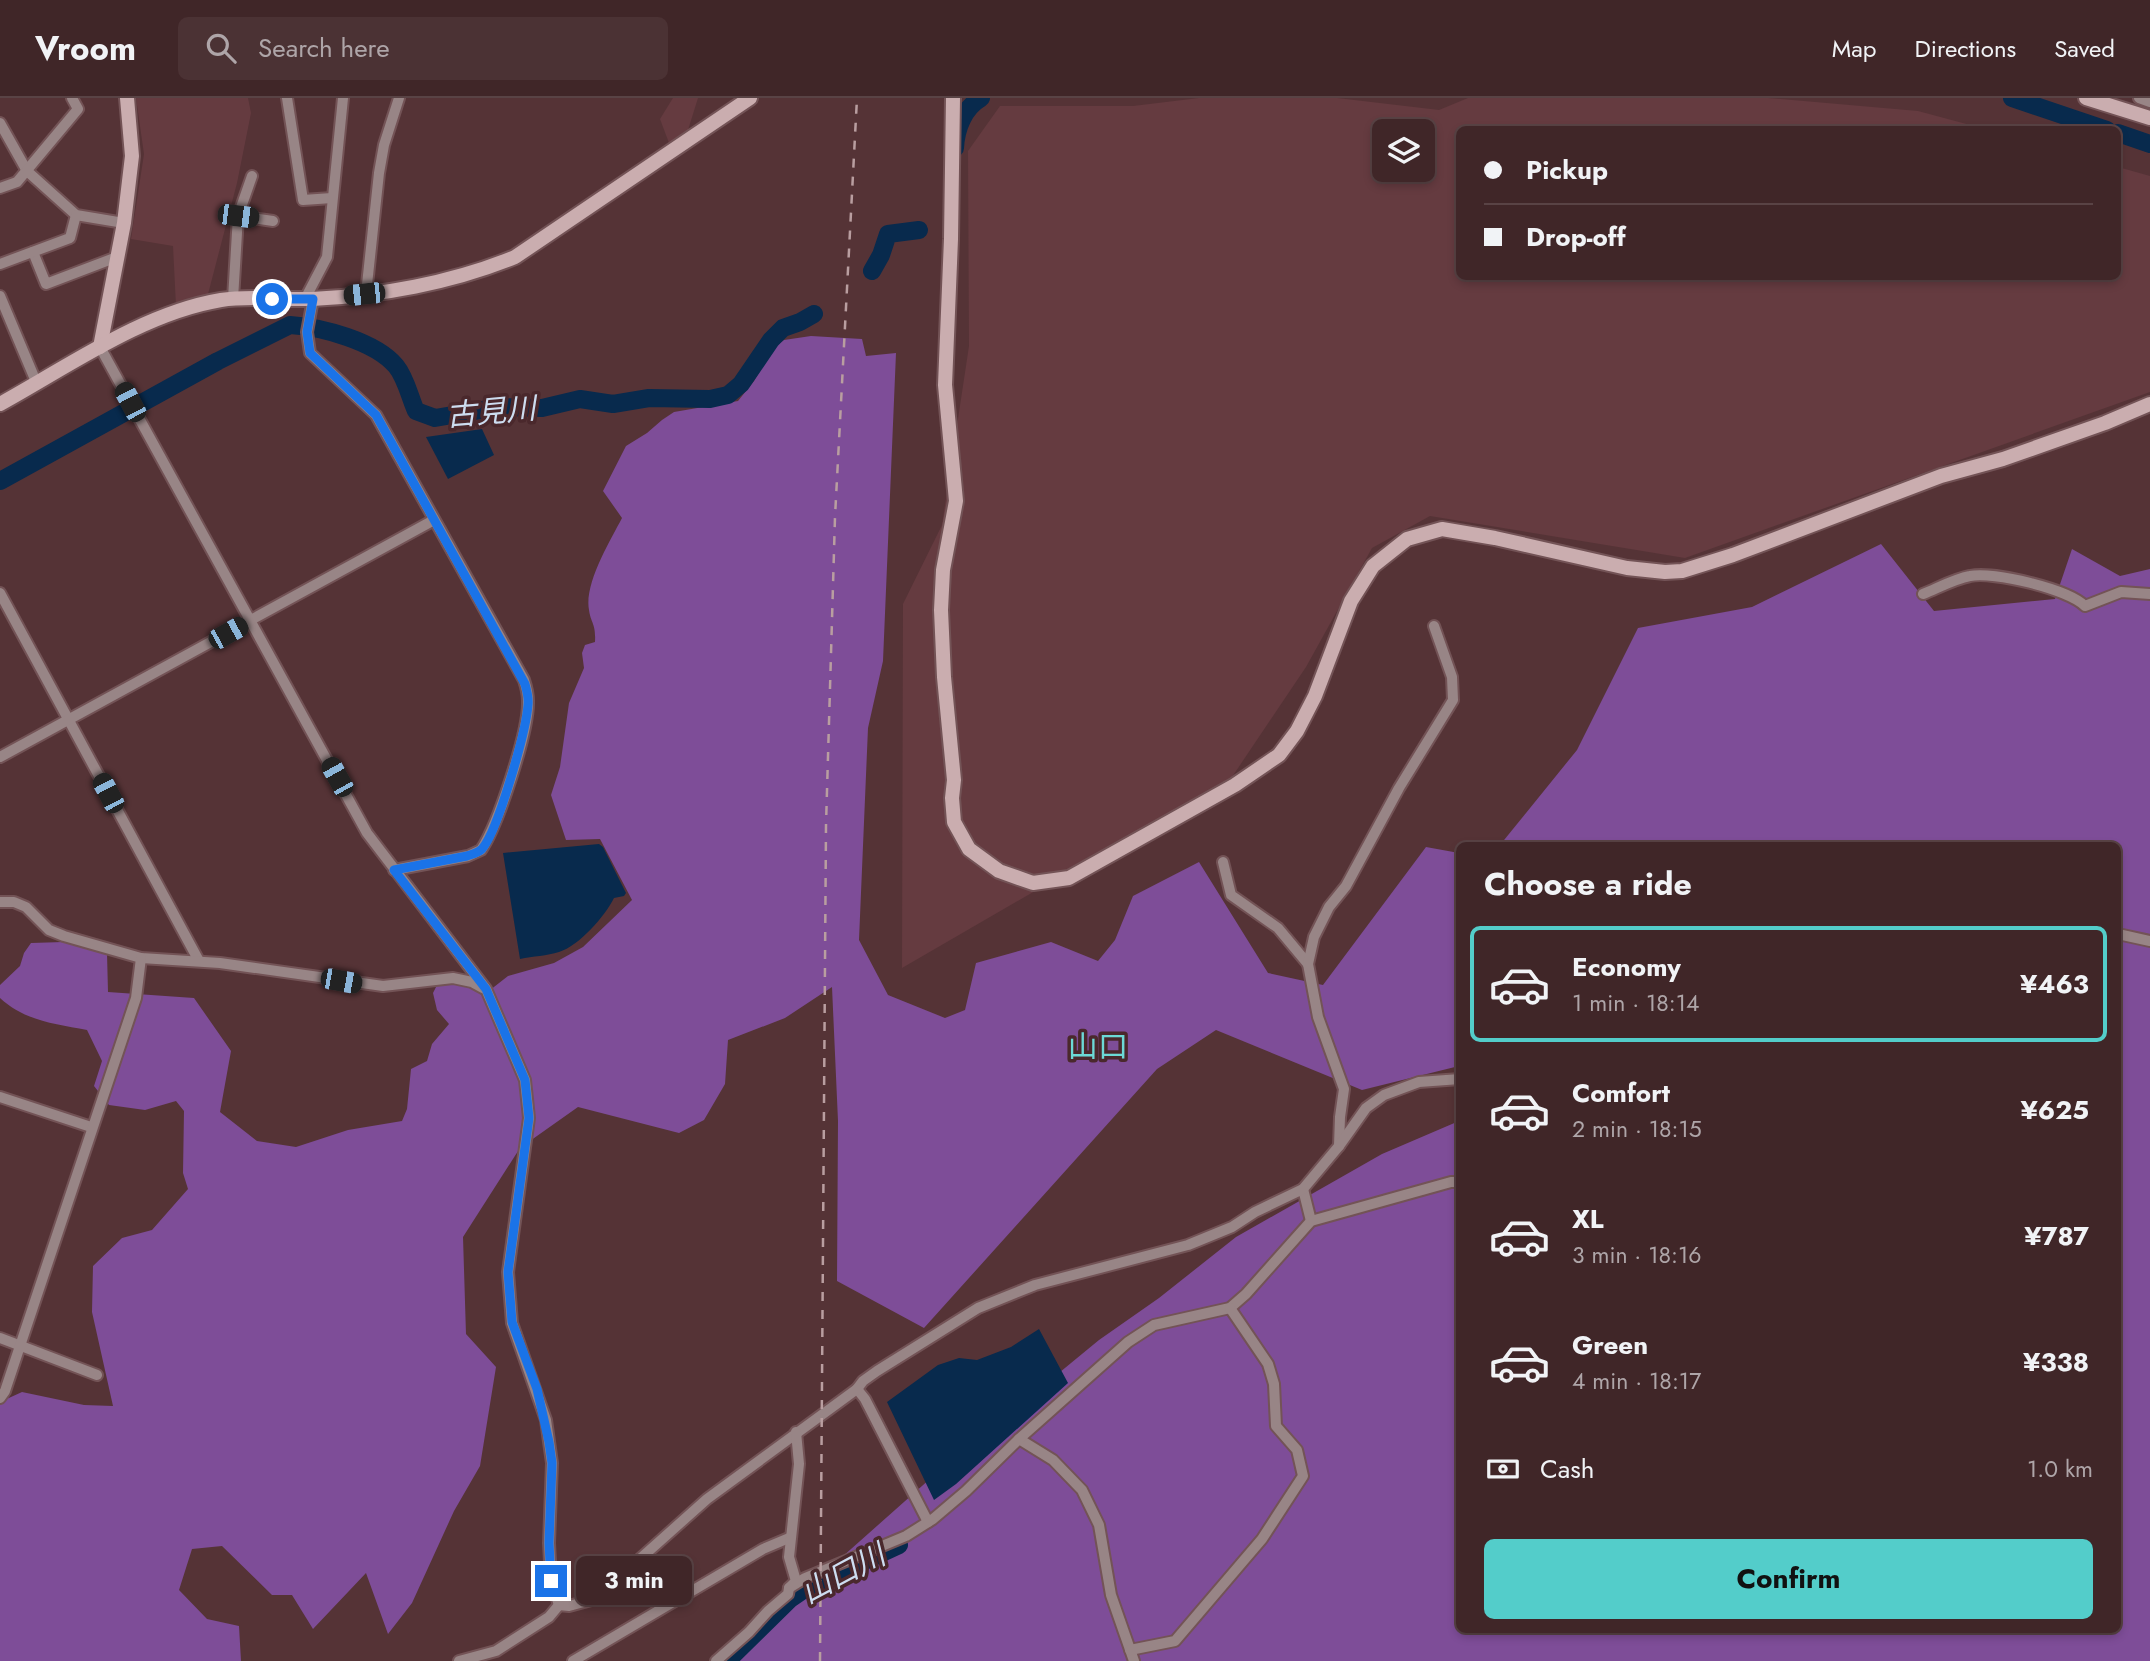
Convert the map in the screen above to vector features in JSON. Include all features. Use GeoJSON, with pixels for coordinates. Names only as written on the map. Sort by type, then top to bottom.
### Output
{"type":"FeatureCollection","features":[{"type":"Feature","properties":{"kind":"street"},"geometry":{"type":"LineString","coordinates":[[0,188],[17,182],[78,109],[72,98]]}},
{"type":"Feature","properties":{"kind":"street"},"geometry":{"type":"LineString","coordinates":[[127,98],[132,156],[124,223],[100,347],[368,833],[486,989],[525,1080],[529,1118],[508,1272],[512,1322],[546,1420],[552,1463],[549,1543],[551,1581],[559,1605]]}},
{"type":"Feature","properties":{"kind":"street"},"geometry":{"type":"LineString","coordinates":[[287,98],[303,200],[332,198]]}},
{"type":"Feature","properties":{"kind":"street"},"geometry":{"type":"LineString","coordinates":[[343,98],[327,257],[309,299],[307,346],[315,359],[376,415],[524,680],[528,703],[521,743],[496,818],[481,850],[467,856],[394,870]]}},
{"type":"Feature","properties":{"kind":"street"},"geometry":{"type":"LineString","coordinates":[[366,294],[379,173],[384,145],[399,98]]}},
{"type":"Feature","properties":{"kind":"street"},"geometry":{"type":"LineString","coordinates":[[0,404],[100,347],[176,311],[233,299],[309,299],[366,294],[481,271],[514,257],[750,98]]}},
{"type":"Feature","properties":{"kind":"street"},"geometry":{"type":"LineString","coordinates":[[953,98],[946,385],[956,501],[943,570],[941,610],[943,677],[954,780],[954,822],[969,849],[999,872],[1032,883],[1069,878],[1235,785],[1279,755],[1297,730],[1315,696],[1351,601],[1373,566],[1407,539],[1442,529],[1495,538],[1627,568],[1682,571],[1733,555],[1941,476],[2003,459],[2054,441],[2150,404]]}},
{"type":"Feature","properties":{"kind":"street"},"geometry":{"type":"LineString","coordinates":[[2086,98],[2150,118]]}},
{"type":"Feature","properties":{"kind":"street"},"geometry":{"type":"LineString","coordinates":[[2139,98],[2150,102]]}},
{"type":"Feature","properties":{"kind":"street"},"geometry":{"type":"LineString","coordinates":[[0,122],[27,171],[76,215],[124,223]]}},
{"type":"Feature","properties":{"kind":"street"},"geometry":{"type":"LineString","coordinates":[[233,299],[238,216],[253,176]]}},
{"type":"Feature","properties":{"kind":"street"},"geometry":{"type":"LineString","coordinates":[[0,264],[70,238],[76,215]]}},
{"type":"Feature","properties":{"kind":"street"},"geometry":{"type":"LineString","coordinates":[[238,216],[273,221]]}},
{"type":"Feature","properties":{"kind":"street"},"geometry":{"type":"LineString","coordinates":[[33,252],[46,284],[117,257]]}},
{"type":"Feature","properties":{"kind":"street"},"geometry":{"type":"LineString","coordinates":[[0,296],[37,384]]}},
{"type":"Feature","properties":{"kind":"street"},"geometry":{"type":"LineString","coordinates":[[0,332],[13,327]]}},
{"type":"Feature","properties":{"kind":"street"},"geometry":{"type":"LineString","coordinates":[[0,757],[434,520]]}},
{"type":"Feature","properties":{"kind":"street"},"geometry":{"type":"LineString","coordinates":[[1923,594],[1970,576],[2048,586],[2077,598],[2085,606],[2121,592],[2150,594]]}},
{"type":"Feature","properties":{"kind":"street"},"geometry":{"type":"LineString","coordinates":[[0,593],[199,961]]}},
{"type":"Feature","properties":{"kind":"street"},"geometry":{"type":"LineString","coordinates":[[1339,1146],[1344,1089],[1318,1017],[1308,964],[1314,937],[1329,907],[1346,886],[1399,788],[1453,700],[1452,677],[1434,626]]}},
{"type":"Feature","properties":{"kind":"street"},"geometry":{"type":"LineString","coordinates":[[1223,862],[1231,895],[1278,928],[1308,964]]}},
{"type":"Feature","properties":{"kind":"street"},"geometry":{"type":"LineString","coordinates":[[0,902],[14,902],[26,907],[49,930],[56,933],[141,958],[199,961],[383,986],[453,978],[486,989]]}},
{"type":"Feature","properties":{"kind":"street"},"geometry":{"type":"LineString","coordinates":[[2121,935],[2150,941]]}},
{"type":"Feature","properties":{"kind":"street"},"geometry":{"type":"LineString","coordinates":[[0,1398],[4,1395],[136,998],[141,958]]}},
{"type":"Feature","properties":{"kind":"street"},"geometry":{"type":"LineString","coordinates":[[559,1605],[569,1606],[595,1599],[707,1499],[857,1389],[877,1371],[978,1308],[1034,1284],[1188,1245],[1232,1227],[1255,1212],[1303,1189],[1366,1108],[1384,1095],[1419,1082],[1456,1079]]}},
{"type":"Feature","properties":{"kind":"street"},"geometry":{"type":"LineString","coordinates":[[0,1097],[91,1127]]}},
{"type":"Feature","properties":{"kind":"street"},"geometry":{"type":"LineString","coordinates":[[789,1588],[835,1565],[906,1536],[928,1522],[966,1491],[1109,1358],[1154,1325],[1230,1308],[1246,1294],[1311,1221],[1456,1182]]}},
{"type":"Feature","properties":{"kind":"street"},"geometry":{"type":"LineString","coordinates":[[1303,1189],[1311,1221]]}},
{"type":"Feature","properties":{"kind":"street"},"geometry":{"type":"LineString","coordinates":[[1019,1439],[1054,1460],[1082,1490],[1099,1525],[1111,1595],[1132,1656],[1175,1640],[1262,1539],[1303,1476],[1297,1450],[1276,1426],[1274,1384],[1268,1364],[1230,1308]]}},
{"type":"Feature","properties":{"kind":"street"},"geometry":{"type":"LineString","coordinates":[[0,1338],[97,1375]]}},
{"type":"Feature","properties":{"kind":"street"},"geometry":{"type":"LineString","coordinates":[[857,1389],[865,1399],[928,1522]]}},
{"type":"Feature","properties":{"kind":"street"},"geometry":{"type":"LineString","coordinates":[[716,1661],[788,1594],[789,1588],[796,1581],[789,1557],[789,1538],[799,1464],[796,1432]]}},
{"type":"Feature","properties":{"kind":"street"},"geometry":{"type":"LineString","coordinates":[[573,1661],[763,1549],[789,1538]]}},
{"type":"Feature","properties":{"kind":"street"},"geometry":{"type":"LineString","coordinates":[[459,1661],[496,1651],[549,1618],[559,1605]]}},
{"type":"Feature","properties":{"kind":"shaded area"},"geometry":{"type":"Polygon","coordinates":[[[136,98],[248,98],[251,113],[237,183],[207,298],[176,306],[173,246],[131,239],[144,154],[136,98]]]}},
{"type":"Feature","properties":{"kind":"shaded area"},"geometry":{"type":"Polygon","coordinates":[[[673,98],[698,98],[688,130],[669,143],[660,119],[673,98]]]}},
{"type":"Feature","properties":{"kind":"shaded area"},"geometry":{"type":"Polygon","coordinates":[[[1199,98],[1337,98],[1439,110],[1468,98],[1768,98],[1918,111],[1974,126],[1456,126],[1456,280],[2121,280],[2121,168],[2150,176],[2150,392],[1685,558],[1430,516],[1372,548],[1306,667],[1232,777],[902,968],[903,604],[942,525],[969,346],[968,151],[1000,106],[1133,106],[1199,98]]]}},
{"type":"Feature","properties":{"kind":"shaded area"},"geometry":{"type":"Polygon","coordinates":[[[811,336],[862,339],[866,356],[896,353],[883,661],[868,728],[859,940],[888,995],[945,1018],[965,1010],[976,963],[1051,942],[1098,961],[1115,940],[1133,896],[1199,862],[1268,973],[1323,985],[1426,847],[1456,852],[1456,1067],[1362,1090],[1216,1030],[1157,1069],[924,1328],[837,1281],[838,1121],[832,987],[785,1018],[728,1040],[725,1084],[704,1120],[679,1133],[578,1107],[520,1148],[463,1237],[466,1334],[496,1367],[480,1466],[454,1511],[412,1603],[388,1634],[366,1573],[313,1629],[292,1595],[272,1595],[222,1546],[192,1549],[179,1590],[207,1619],[239,1626],[241,1661],[0,1661],[0,1402],[22,1392],[84,1405],[113,1406],[92,1312],[93,1266],[122,1238],[152,1230],[188,1189],[183,1173],[184,1111],[176,1101],[145,1110],[109,1105],[94,1086],[102,1061],[87,1030],[63,1026],[20,1012],[0,998],[0,985],[20,966],[31,943],[63,942],[107,953],[108,992],[194,998],[231,1051],[220,1112],[257,1141],[296,1147],[348,1130],[402,1121],[407,1109],[411,1069],[427,1061],[432,1044],[449,1024],[437,1010],[433,993],[438,983],[463,984],[485,994],[508,976],[554,963],[583,947],[632,900],[600,839],[566,840],[551,795],[560,767],[569,703],[584,668],[582,653],[585,645],[595,642],[588,600],[590,588],[599,563],[622,518],[603,491],[626,446],[674,412],[738,401],[754,381],[772,349],[784,340],[811,336]]]}},
{"type":"Feature","properties":{"kind":"shaded area"},"geometry":{"type":"Polygon","coordinates":[[[1881,544],[1934,611],[2055,599],[2072,549],[2120,576],[2150,569],[2150,1661],[732,1661],[824,1573],[931,1478],[1099,1340],[1159,1298],[1236,1237],[1382,1154],[1456,1122],[1456,1633],[2121,1633],[2121,842],[1502,842],[1577,750],[1638,628],[1752,607],[1881,544]]]}},
{"type":"Feature","properties":{"kind":"water"},"geometry":{"type":"Polygon","coordinates":[[[482,429],[494,455],[448,479],[426,437],[482,429]]]}},
{"type":"Feature","properties":{"kind":"water"},"geometry":{"type":"Polygon","coordinates":[[[599,844],[626,893],[624,896],[614,898],[591,930],[567,949],[520,959],[503,853],[599,844]]]}},
{"type":"Feature","properties":{"kind":"water"},"geometry":{"type":"Polygon","coordinates":[[[1039,1329],[1068,1383],[956,1484],[934,1500],[887,1402],[938,1365],[959,1358],[977,1360],[1011,1347],[1039,1329]]]}},
{"type":"Feature","properties":{"kind":"waterway","name":"古見川"},"geometry":{"type":"LineString","coordinates":[[955,148],[962,119],[970,107],[981,98]]}},
{"type":"Feature","properties":{"kind":"waterway","name":"古見川"},"geometry":{"type":"LineString","coordinates":[[2012,98],[2095,126]]}},
{"type":"Feature","properties":{"kind":"waterway","name":"古見川"},"geometry":{"type":"LineString","coordinates":[[2121,134],[2150,144]]}},
{"type":"Feature","properties":{"kind":"waterway","name":"古見川"},"geometry":{"type":"LineString","coordinates":[[872,271],[888,234],[919,230]]}},
{"type":"Feature","properties":{"kind":"waterway","name":"古見川"},"geometry":{"type":"LineString","coordinates":[[0,481],[218,361],[290,325],[332,332],[375,349],[396,366],[416,411],[435,418],[499,407],[542,408],[580,399],[613,404],[649,398],[710,399],[728,395],[741,384],[771,340],[783,328],[814,314]]}},
{"type":"Feature","properties":{"kind":"waterway","name":"山口川"},"geometry":{"type":"LineString","coordinates":[[727,1661],[790,1599],[806,1588],[899,1545]]}},
{"type":"Feature","properties":{"kind":"railway"},"geometry":{"type":"LineString","coordinates":[[820,1661],[826,825],[835,517],[857,98]]}},
{"type":"Feature","properties":{"kind":"district","name":"山口"},"geometry":{"type":"Point","coordinates":[1098,1047]}},
{"type":"Feature","properties":{"kind":"route"},"geometry":{"type":"LineString","coordinates":[[272,299],[313,299],[306,338],[310,353],[376,415],[525,684],[528,696],[521,743],[496,818],[481,850],[467,856],[394,870],[486,989],[525,1080],[529,1118],[508,1272],[512,1322],[546,1420],[552,1463],[549,1543],[551,1581]]}}]}
